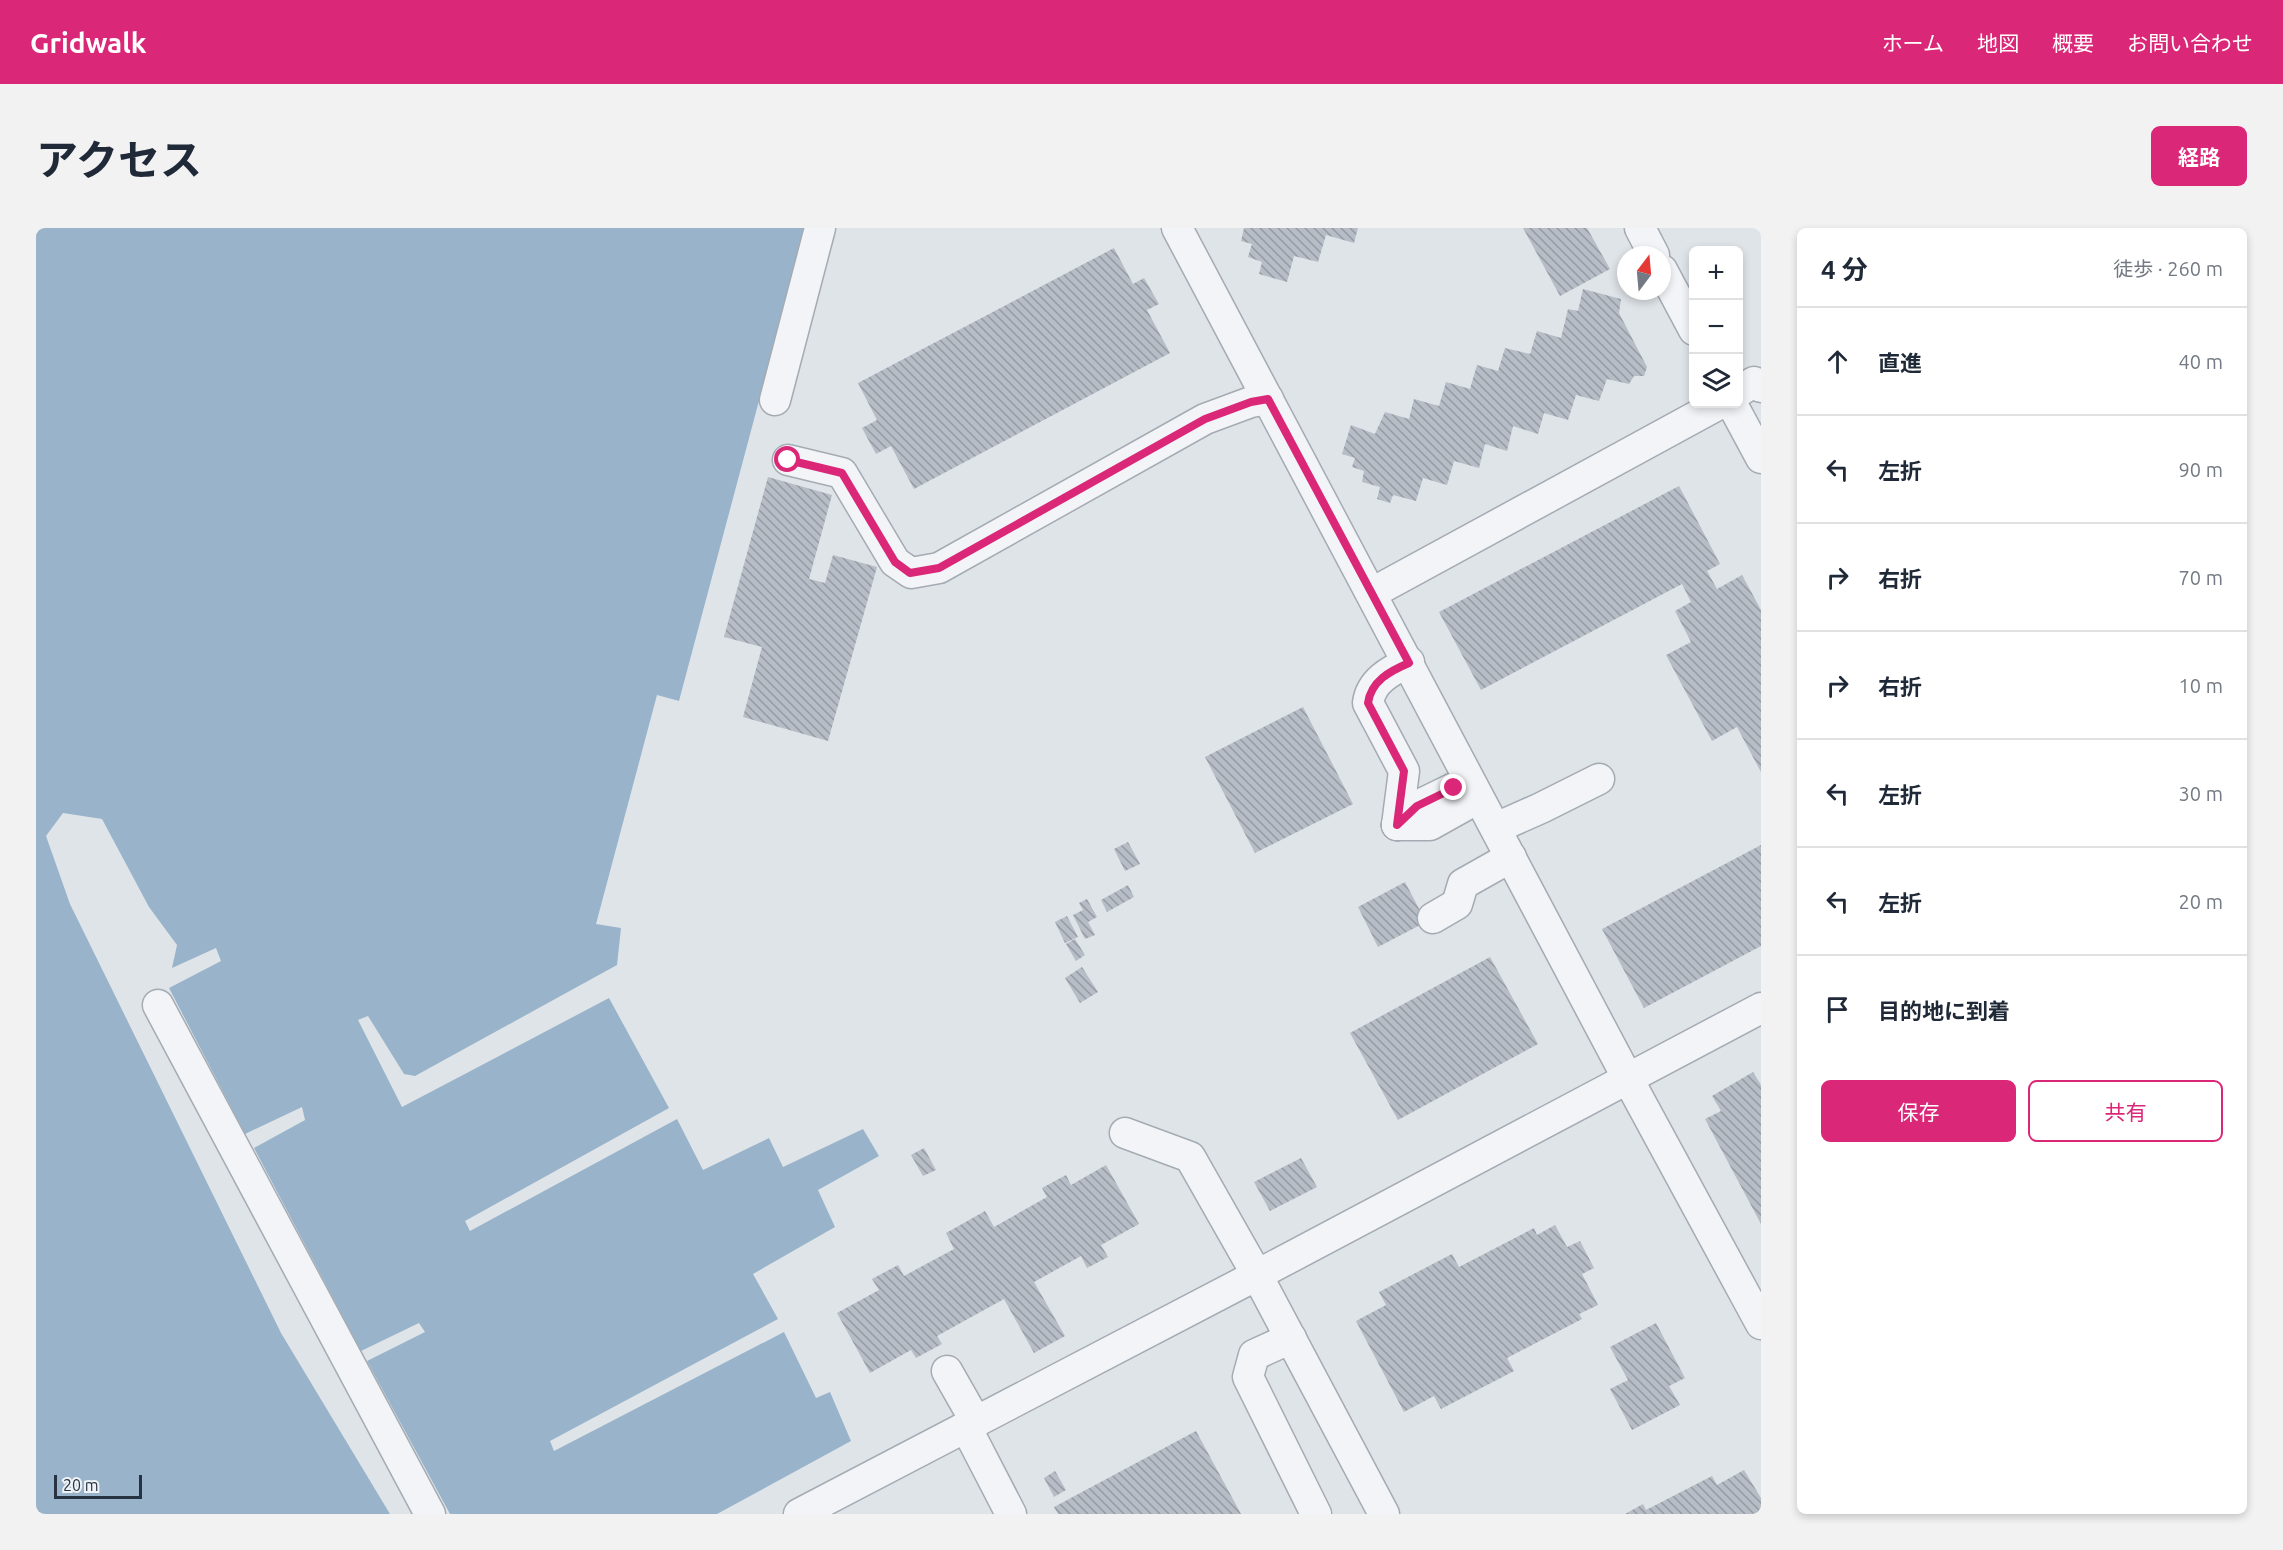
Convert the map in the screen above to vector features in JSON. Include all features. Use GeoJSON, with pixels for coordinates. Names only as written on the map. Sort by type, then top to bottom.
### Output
{"type":"FeatureCollection","features":[{"type":"Feature","properties":{"kind":"street"},"geometry":{"type":"LineString","coordinates":[[775,400],[820,228]]}},
{"type":"Feature","properties":{"kind":"street"},"geometry":{"type":"LineString","coordinates":[[1177,228],[1628,1080],[1761,1324]]}},
{"type":"Feature","properties":{"kind":"street"},"geometry":{"type":"LineString","coordinates":[[1640,228],[1649,246]]}},
{"type":"Feature","properties":{"kind":"street"},"geometry":{"type":"LineString","coordinates":[[1671,287],[1689,321]]}},
{"type":"Feature","properties":{"kind":"street"},"geometry":{"type":"LineString","coordinates":[[1743,389],[1754,382],[1761,387]]}},
{"type":"Feature","properties":{"kind":"street"},"geometry":{"type":"LineString","coordinates":[[788,460],[842,473],[895,562],[910,573],[939,568],[1205,419],[1251,402],[1268,399]]}},
{"type":"Feature","properties":{"kind":"street"},"geometry":{"type":"LineString","coordinates":[[1372,593],[1712,408]]}},
{"type":"Feature","properties":{"kind":"street"},"geometry":{"type":"LineString","coordinates":[[1734,408],[1761,458]]}},
{"type":"Feature","properties":{"kind":"street"},"geometry":{"type":"LineString","coordinates":[[1409,663],[1392,670],[1380,680],[1370,691],[1368,703],[1404,771],[1397,825],[1417,806],[1459,797]]}},
{"type":"Feature","properties":{"kind":"street"},"geometry":{"type":"LineString","coordinates":[[1496,828],[1599,779]]}},
{"type":"Feature","properties":{"kind":"street"},"geometry":{"type":"LineString","coordinates":[[1433,918],[1457,904],[1463,884],[1511,857]]}},
{"type":"Feature","properties":{"kind":"street"},"geometry":{"type":"LineString","coordinates":[[158,1005],[430,1514]]}},
{"type":"Feature","properties":{"kind":"street"},"geometry":{"type":"LineString","coordinates":[[799,1514],[1628,1080],[1761,1008]]}},
{"type":"Feature","properties":{"kind":"street"},"geometry":{"type":"LineString","coordinates":[[1125,1133],[1190,1156],[1257,1275],[1384,1514]]}},
{"type":"Feature","properties":{"kind":"street"},"geometry":{"type":"LineString","coordinates":[[1291,1338],[1254,1354],[1248,1377],[1316,1514]]}},
{"type":"Feature","properties":{"kind":"street"},"geometry":{"type":"LineString","coordinates":[[947,1371],[1011,1514]]}},
{"type":"Feature","properties":{"kind":"water"},"geometry":{"type":"Polygon","coordinates":[[[36,228],[805,228],[679,701],[657,695],[596,924],[621,928],[617,965],[415,1076],[404,1074],[368,1016],[358,1020],[402,1107],[609,998],[669,1108],[465,1221],[470,1231],[677,1119],[703,1170],[769,1138],[783,1167],[863,1129],[879,1156],[818,1190],[835,1227],[753,1274],[778,1319],[550,1441],[554,1451],[784,1332],[816,1398],[830,1392],[851,1441],[717,1514],[450,1514],[367,1361],[425,1332],[419,1323],[361,1351],[254,1148],[305,1120],[302,1107],[245,1134],[169,988],[221,961],[216,948],[172,968],[177,945],[149,907],[102,819],[63,813],[46,836],[70,904],[281,1333],[390,1514],[36,1514],[36,228]]]}},
{"type":"Feature","properties":{"kind":"building"},"geometry":{"type":"Polygon","coordinates":[[[1244,228],[1358,228],[1354,243],[1326,235],[1318,262],[1294,256],[1287,282],[1259,274],[1262,262],[1248,257],[1252,244],[1241,241],[1244,228]]]}},
{"type":"Feature","properties":{"kind":"building"},"geometry":{"type":"Polygon","coordinates":[[[1523,228],[1587,228],[1610,269],[1560,296],[1523,228]]]}},
{"type":"Feature","properties":{"kind":"building"},"geometry":{"type":"Polygon","coordinates":[[[1114,248],[1133,284],[1144,278],[1159,304],[1147,310],[1170,353],[914,489],[891,446],[876,454],[862,428],[877,420],[858,383],[1114,248]]]}},
{"type":"Feature","properties":{"kind":"building"},"geometry":{"type":"Polygon","coordinates":[[[1583,289],[1621,300],[1619,313],[1647,367],[1644,376],[1634,376],[1629,384],[1607,379],[1599,401],[1576,395],[1568,420],[1544,413],[1538,434],[1513,426],[1507,451],[1485,444],[1479,468],[1454,461],[1447,485],[1423,478],[1416,501],[1393,495],[1390,503],[1377,499],[1380,487],[1362,482],[1364,471],[1352,467],[1355,458],[1342,454],[1351,425],[1375,434],[1385,412],[1409,419],[1414,399],[1439,406],[1446,382],[1470,389],[1477,365],[1498,371],[1505,348],[1530,354],[1537,331],[1561,338],[1568,309],[1578,311],[1583,289]]]}},
{"type":"Feature","properties":{"kind":"building"},"geometry":{"type":"Polygon","coordinates":[[[768,477],[832,495],[809,579],[825,583],[833,555],[877,567],[828,741],[743,717],[762,647],[724,637],[768,477]]]}},
{"type":"Feature","properties":{"kind":"building"},"geometry":{"type":"Polygon","coordinates":[[[1679,486],[1720,564],[1707,571],[1717,589],[1742,575],[1761,610],[1761,772],[1737,727],[1712,741],[1666,655],[1691,642],[1675,611],[1691,602],[1682,584],[1481,690],[1439,612],[1679,486]]]}},
{"type":"Feature","properties":{"kind":"building"},"geometry":{"type":"Polygon","coordinates":[[[1303,707],[1353,804],[1255,853],[1205,757],[1303,707]]]}},
{"type":"Feature","properties":{"kind":"building"},"geometry":{"type":"Polygon","coordinates":[[[1128,842],[1140,864],[1125,871],[1114,849],[1128,842]]]}},
{"type":"Feature","properties":{"kind":"building"},"geometry":{"type":"Polygon","coordinates":[[[1761,845],[1761,946],[1644,1008],[1602,929],[1761,845]]]}},
{"type":"Feature","properties":{"kind":"building"},"geometry":{"type":"Polygon","coordinates":[[[1405,882],[1426,922],[1378,947],[1358,907],[1405,882]]]}},
{"type":"Feature","properties":{"kind":"building"},"geometry":{"type":"Polygon","coordinates":[[[1128,885],[1134,897],[1107,912],[1101,900],[1128,885]]]}},
{"type":"Feature","properties":{"kind":"building"},"geometry":{"type":"Polygon","coordinates":[[[1087,899],[1097,917],[1088,922],[1095,935],[1085,939],[1073,915],[1083,910],[1079,903],[1087,899]]]}},
{"type":"Feature","properties":{"kind":"building"},"geometry":{"type":"Polygon","coordinates":[[[1067,916],[1078,937],[1065,943],[1055,922],[1067,916]]]}},
{"type":"Feature","properties":{"kind":"building"},"geometry":{"type":"Polygon","coordinates":[[[1075,939],[1085,955],[1076,961],[1066,944],[1075,939]]]}},
{"type":"Feature","properties":{"kind":"building"},"geometry":{"type":"Polygon","coordinates":[[[1490,957],[1538,1044],[1398,1120],[1350,1033],[1490,957]]]}},
{"type":"Feature","properties":{"kind":"building"},"geometry":{"type":"Polygon","coordinates":[[[1082,967],[1098,992],[1080,1003],[1065,978],[1082,967]]]}},
{"type":"Feature","properties":{"kind":"building"},"geometry":{"type":"Polygon","coordinates":[[[1753,1072],[1761,1085],[1761,1224],[1705,1119],[1721,1111],[1712,1096],[1753,1072]]]}},
{"type":"Feature","properties":{"kind":"building"},"geometry":{"type":"Polygon","coordinates":[[[924,1148],[936,1170],[923,1176],[911,1155],[924,1148]]]}},
{"type":"Feature","properties":{"kind":"building"},"geometry":{"type":"Polygon","coordinates":[[[1301,1158],[1317,1187],[1270,1211],[1254,1182],[1301,1158]]]}},
{"type":"Feature","properties":{"kind":"building"},"geometry":{"type":"Polygon","coordinates":[[[1106,1165],[1139,1224],[1101,1245],[1108,1257],[1087,1268],[1081,1256],[1034,1282],[1065,1336],[1034,1353],[1004,1299],[937,1336],[942,1344],[916,1358],[911,1350],[870,1373],[837,1313],[879,1290],[872,1279],[898,1265],[904,1276],[954,1249],[946,1233],[985,1211],[994,1227],[1047,1197],[1042,1188],[1066,1175],[1071,1185],[1106,1165]]]}},
{"type":"Feature","properties":{"kind":"building"},"geometry":{"type":"Polygon","coordinates":[[[1555,1225],[1567,1247],[1580,1241],[1594,1268],[1582,1274],[1598,1305],[1579,1314],[1582,1319],[1507,1358],[1514,1371],[1441,1409],[1434,1396],[1404,1412],[1356,1321],[1386,1305],[1379,1292],[1452,1254],[1459,1267],[1534,1228],[1537,1235],[1555,1225]]]}},
{"type":"Feature","properties":{"kind":"building"},"geometry":{"type":"Polygon","coordinates":[[[1656,1323],[1685,1378],[1669,1386],[1680,1405],[1632,1430],[1610,1389],[1628,1380],[1610,1347],[1656,1323]]]}},
{"type":"Feature","properties":{"kind":"building"},"geometry":{"type":"Polygon","coordinates":[[[1196,1431],[1241,1514],[1058,1514],[1054,1507],[1196,1431]]]}},
{"type":"Feature","properties":{"kind":"building"},"geometry":{"type":"Polygon","coordinates":[[[1744,1470],[1761,1498],[1761,1514],[1625,1514],[1643,1504],[1646,1510],[1712,1476],[1717,1485],[1744,1470]]]}},
{"type":"Feature","properties":{"kind":"building"},"geometry":{"type":"Polygon","coordinates":[[[1055,1471],[1066,1490],[1054,1497],[1044,1478],[1055,1471]]]}},
{"type":"Feature","properties":{"kind":"route"},"geometry":{"type":"LineString","coordinates":[[788,460],[842,473],[895,562],[910,573],[939,568],[1205,419],[1251,402],[1268,399],[1409,663],[1392,670],[1380,680],[1370,691],[1368,703],[1404,771],[1397,825],[1417,806],[1454,788]]}}]}
